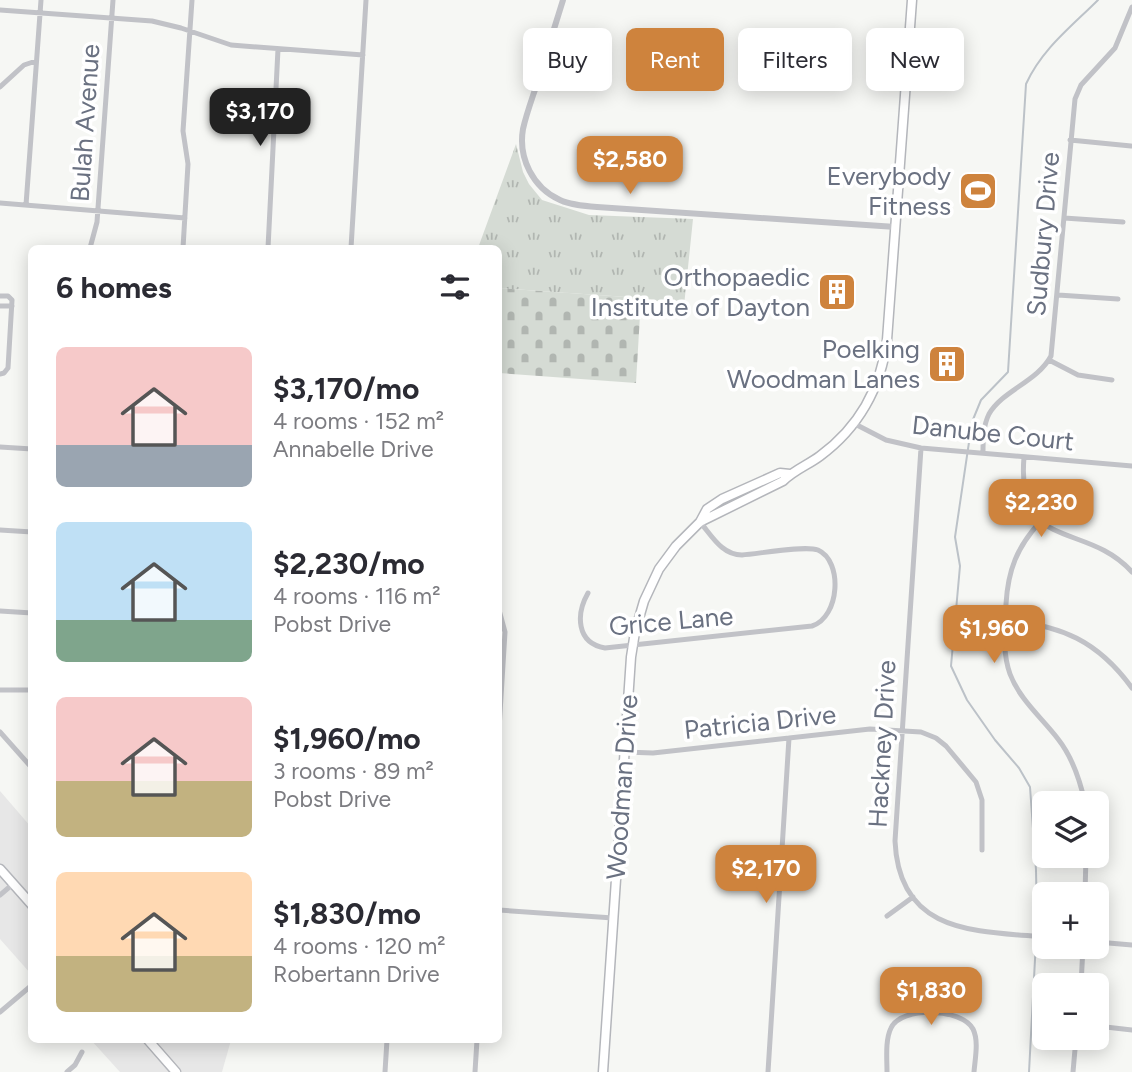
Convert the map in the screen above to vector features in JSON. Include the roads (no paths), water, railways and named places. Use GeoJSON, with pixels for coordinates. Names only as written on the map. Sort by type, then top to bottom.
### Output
{"type":"FeatureCollection","features":[{"type":"Feature","properties":{"kind":"main road","name":"Woodman Drive"},"geometry":{"type":"LineString","coordinates":[[603,1072],[632,646],[639,613],[650,586],[676,545],[700,522],[707,509],[722,499],[780,473],[790,474],[821,456],[855,424],[873,391],[886,354],[912,0]]}},
{"type":"Feature","properties":{"kind":"main road"},"geometry":{"type":"LineString","coordinates":[[0,869],[28,901]]}},
{"type":"Feature","properties":{"kind":"main road"},"geometry":{"type":"LineString","coordinates":[[151,1043],[176,1072]]}},
{"type":"Feature","properties":{"kind":"street"},"geometry":{"type":"LineString","coordinates":[[26,205],[41,0]]}},
{"type":"Feature","properties":{"kind":"street","name":"Bulah Avenue"},"geometry":{"type":"LineString","coordinates":[[91,245],[97,212],[113,0]]}},
{"type":"Feature","properties":{"kind":"street"},"geometry":{"type":"LineString","coordinates":[[183,245],[188,164],[183,131],[192,0]]}},
{"type":"Feature","properties":{"kind":"street"},"geometry":{"type":"LineString","coordinates":[[351,245],[366,0]]}},
{"type":"Feature","properties":{"kind":"street"},"geometry":{"type":"LineString","coordinates":[[563,0],[522,138],[524,156],[530,172],[540,186],[553,197],[568,203],[597,207],[896,227]]}},
{"type":"Feature","properties":{"kind":"street","name":"Sudbury Drive"},"geometry":{"type":"LineString","coordinates":[[1049,360],[1053,348],[1072,117],[1077,92],[1115,48],[1132,7]]}},
{"type":"Feature","properties":{"kind":"street"},"geometry":{"type":"LineString","coordinates":[[0,10],[152,21],[231,45],[363,55]]}},
{"type":"Feature","properties":{"kind":"street"},"geometry":{"type":"LineString","coordinates":[[268,245],[278,49]]}},
{"type":"Feature","properties":{"kind":"street"},"geometry":{"type":"LineString","coordinates":[[0,88],[24,65],[36,61]]}},
{"type":"Feature","properties":{"kind":"street"},"geometry":{"type":"LineString","coordinates":[[1070,140],[1131,146]]}},
{"type":"Feature","properties":{"kind":"street"},"geometry":{"type":"LineString","coordinates":[[0,203],[185,218]]}},
{"type":"Feature","properties":{"kind":"street"},"geometry":{"type":"LineString","coordinates":[[1064,218],[1123,222]]}},
{"type":"Feature","properties":{"kind":"street"},"geometry":{"type":"LineString","coordinates":[[1058,295],[1118,299]]}},
{"type":"Feature","properties":{"kind":"street"},"geometry":{"type":"LineString","coordinates":[[0,296],[11,298],[12,306],[8,368],[0,374]]}},
{"type":"Feature","properties":{"kind":"street"},"geometry":{"type":"LineString","coordinates":[[0,306],[12,306]]}},
{"type":"Feature","properties":{"kind":"street"},"geometry":{"type":"LineString","coordinates":[[983,453],[984,433],[990,413],[1001,401],[1039,373],[1049,360],[1078,375],[1112,380]]}},
{"type":"Feature","properties":{"kind":"street","name":"Danube Court"},"geometry":{"type":"LineString","coordinates":[[855,424],[886,440],[921,448],[1132,466]]}},
{"type":"Feature","properties":{"kind":"street"},"geometry":{"type":"LineString","coordinates":[[0,447],[28,449]]}},
{"type":"Feature","properties":{"kind":"street","name":"Hackney Drive"},"geometry":{"type":"LineString","coordinates":[[921,448],[895,851],[900,872],[913,897],[929,913],[956,927],[976,932],[1032,936]]}},
{"type":"Feature","properties":{"kind":"street"},"geometry":{"type":"LineString","coordinates":[[1024,457],[1024,490],[1030,508],[1041,522],[1056,533],[1089,542],[1107,551],[1132,572]]}},
{"type":"Feature","properties":{"kind":"street","name":"Grice Lane"},"geometry":{"type":"LineString","coordinates":[[588,593],[580,615],[581,630],[586,639],[595,646],[605,648],[812,626],[826,618],[832,603],[834,570],[825,554],[809,548],[732,554],[723,549],[700,522]]}},
{"type":"Feature","properties":{"kind":"street"},"geometry":{"type":"LineString","coordinates":[[1041,522],[1019,548],[1011,567],[1005,620],[1005,650],[1010,675],[1024,700],[1067,752],[1082,791]]}},
{"type":"Feature","properties":{"kind":"street"},"geometry":{"type":"LineString","coordinates":[[0,530],[28,532]]}},
{"type":"Feature","properties":{"kind":"street"},"geometry":{"type":"LineString","coordinates":[[0,611],[28,613]]}},
{"type":"Feature","properties":{"kind":"street"},"geometry":{"type":"LineString","coordinates":[[1005,620],[1046,625],[1073,635],[1103,656],[1132,688]]}},
{"type":"Feature","properties":{"kind":"street"},"geometry":{"type":"LineString","coordinates":[[502,621],[505,632],[502,680]]}},
{"type":"Feature","properties":{"kind":"street"},"geometry":{"type":"LineString","coordinates":[[0,690],[28,690]]}},
{"type":"Feature","properties":{"kind":"street","name":"Patricia Drive"},"geometry":{"type":"LineString","coordinates":[[625,752],[653,753],[870,729],[922,732],[936,738],[972,774],[982,800],[982,849]]}},
{"type":"Feature","properties":{"kind":"street"},"geometry":{"type":"LineString","coordinates":[[0,732],[28,764]]}},
{"type":"Feature","properties":{"kind":"street"},"geometry":{"type":"LineString","coordinates":[[768,1072],[789,737]]}},
{"type":"Feature","properties":{"kind":"street"},"geometry":{"type":"LineString","coordinates":[[0,895],[13,884]]}},
{"type":"Feature","properties":{"kind":"street"},"geometry":{"type":"LineString","coordinates":[[887,916],[913,897]]}},
{"type":"Feature","properties":{"kind":"street"},"geometry":{"type":"LineString","coordinates":[[502,911],[613,918]]}},
{"type":"Feature","properties":{"kind":"street"},"geometry":{"type":"LineString","coordinates":[[1109,943],[1132,945]]}},
{"type":"Feature","properties":{"kind":"street"},"geometry":{"type":"LineString","coordinates":[[0,1012],[28,988]]}},
{"type":"Feature","properties":{"kind":"street"},"geometry":{"type":"LineString","coordinates":[[887,1072],[890,1031],[900,1017],[913,1013],[955,1015],[968,1022],[976,1037],[974,1072]]}},
{"type":"Feature","properties":{"kind":"street"},"geometry":{"type":"LineString","coordinates":[[1109,1027],[1132,1030]]}},
{"type":"Feature","properties":{"kind":"street"},"geometry":{"type":"LineString","coordinates":[[385,1072],[387,1043]]}},
{"type":"Feature","properties":{"kind":"street"},"geometry":{"type":"LineString","coordinates":[[475,1072],[477,1043]]}},
{"type":"Feature","properties":{"kind":"street"},"geometry":{"type":"LineString","coordinates":[[1073,1072],[1075,1050]]}},
{"type":"Feature","properties":{"kind":"street"},"geometry":{"type":"LineString","coordinates":[[67,1072],[75,1065],[82,1052]]}},
{"type":"Feature","properties":{"kind":"waterway"},"geometry":{"type":"LineString","coordinates":[[1029,1072],[1037,922],[1030,787],[1019,768],[967,700],[951,666],[960,566],[955,537],[972,422],[981,400],[1008,372],[1026,84],[1049,49],[1098,0]]}},
{"type":"Feature","properties":{"kind":"place","name":"Everybody Fitness"},"geometry":{"type":"Point","coordinates":[978,191]}},
{"type":"Feature","properties":{"kind":"place","name":"Orthopaedic Institute of Dayton"},"geometry":{"type":"Point","coordinates":[837,292]}},
{"type":"Feature","properties":{"kind":"place","name":"Poelking Woodman Lanes"},"geometry":{"type":"Point","coordinates":[947,364]}}]}
